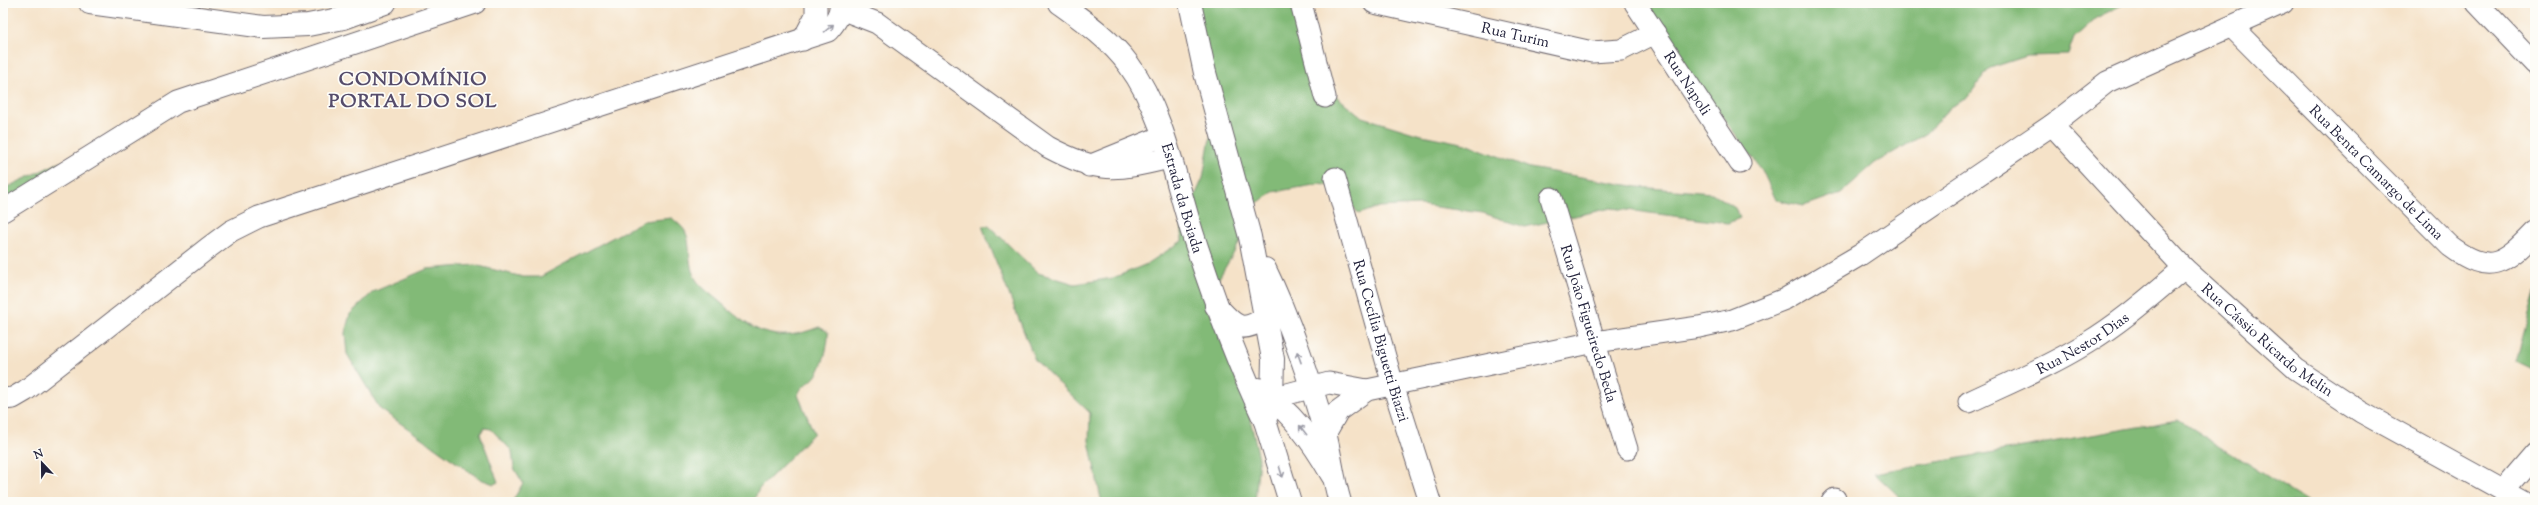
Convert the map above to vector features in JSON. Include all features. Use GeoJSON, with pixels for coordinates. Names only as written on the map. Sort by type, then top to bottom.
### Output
{"type":"FeatureCollection","features":[{"type":"Feature","properties":{"kind":"main road"},"geometry":{"type":"LineString","coordinates":[[90,3],[263,27],[308,25],[329,21],[385,3]]}},
{"type":"Feature","properties":{"kind":"main road","name":"Estrada da Boiada"},"geometry":{"type":"LineString","coordinates":[[1059,3],[1102,36],[1129,65],[1153,108],[1216,306],[1246,380],[1266,421],[1290,502]]}},
{"type":"Feature","properties":{"kind":"main road"},"geometry":{"type":"LineString","coordinates":[[1190,3],[1205,73],[1250,237],[1266,318],[1273,359],[1272,398],[1266,421]]}},
{"type":"Feature","properties":{"kind":"main road"},"geometry":{"type":"LineString","coordinates":[[1250,237],[1280,304],[1311,389],[1325,434],[1332,474],[1340,502]]}},
{"type":"Feature","properties":{"kind":"main road"},"geometry":{"type":"LineString","coordinates":[[1216,306],[1231,322],[1239,327],[1251,327],[1266,318]]}},
{"type":"Feature","properties":{"kind":"main road"},"geometry":{"type":"LineString","coordinates":[[1246,380],[1272,398],[1302,428],[1332,474]]}},
{"type":"Feature","properties":{"kind":"street"},"geometry":{"type":"LineString","coordinates":[[3,211],[178,102],[475,3]]}},
{"type":"Feature","properties":{"kind":"street"},"geometry":{"type":"LineString","coordinates":[[802,40],[816,15],[816,3]]}},
{"type":"Feature","properties":{"kind":"street"},"geometry":{"type":"LineString","coordinates":[[1301,3],[1325,97]]}},
{"type":"Feature","properties":{"kind":"street","name":"Rua Turim"},"geometry":{"type":"LineString","coordinates":[[1374,3],[1592,52],[1621,50],[1655,33]]}},
{"type":"Feature","properties":{"kind":"street","name":"Rua Napoli"},"geometry":{"type":"LineString","coordinates":[[1635,3],[1740,163]]}},
{"type":"Feature","properties":{"kind":"street"},"geometry":{"type":"LineString","coordinates":[[1272,398],[1330,383],[1367,390],[1595,342],[1725,321],[1785,299],[1860,255],[2052,125],[2107,82],[2283,3]]}},
{"type":"Feature","properties":{"kind":"street"},"geometry":{"type":"LineString","coordinates":[[2477,3],[2535,64]]}},
{"type":"Feature","properties":{"kind":"street"},"geometry":{"type":"LineString","coordinates":[[3,399],[13,398],[25,391],[208,248],[231,232],[258,217],[828,31],[837,19],[840,6],[877,23],[1048,147],[1088,166],[1119,169],[1169,158]]}},
{"type":"Feature","properties":{"kind":"street","name":"Rua Benta Camargo de Lima"},"geometry":{"type":"LineString","coordinates":[[2232,27],[2450,246],[2465,257],[2478,263],[2499,262],[2513,254],[2535,232]]}},
{"type":"Feature","properties":{"kind":"street","name":"Rua Cássio Ricardo Melin"},"geometry":{"type":"LineString","coordinates":[[2052,125],[2184,268],[2296,369],[2361,412],[2524,502]]}},
{"type":"Feature","properties":{"kind":"street"},"geometry":{"type":"LineString","coordinates":[[1088,166],[1163,136]]}},
{"type":"Feature","properties":{"kind":"street","name":"Rua Cecília Biguetti Biazzi"},"geometry":{"type":"LineString","coordinates":[[1335,178],[1393,385],[1430,502]]}},
{"type":"Feature","properties":{"kind":"street","name":"Rua João Figueiredo Beda"},"geometry":{"type":"LineString","coordinates":[[1551,198],[1627,449]]}},
{"type":"Feature","properties":{"kind":"street","name":"Rua Nestor Dias"},"geometry":{"type":"LineString","coordinates":[[1970,402],[2040,369],[2088,343],[2128,315],[2184,268]]}},
{"type":"Feature","properties":{"kind":"street"},"geometry":{"type":"LineString","coordinates":[[1325,434],[1338,411],[1367,390]]}},
{"type":"Feature","properties":{"kind":"street"},"geometry":{"type":"LineString","coordinates":[[2504,490],[2535,454]]}},
{"type":"Feature","properties":{"kind":"green space"},"geometry":{"type":"Polygon","coordinates":[[[1185,3],[1290,3],[1316,65],[1336,96],[1362,117],[1417,134],[1466,144],[1530,168],[1638,187],[1712,193],[1735,208],[1740,218],[1728,223],[1611,208],[1525,227],[1483,213],[1420,205],[1379,207],[1359,214],[1336,187],[1320,184],[1273,192],[1253,206],[1239,244],[1206,300],[1248,410],[1259,458],[1255,502],[1104,502],[1101,499],[1089,441],[1090,413],[1035,360],[982,226],[989,226],[1038,273],[1075,284],[1113,278],[1147,264],[1182,241],[1182,225],[1203,178],[1209,143],[1221,105],[1185,3]]]}},
{"type":"Feature","properties":{"kind":"green space"},"geometry":{"type":"Polygon","coordinates":[[[1646,3],[2126,3],[2096,18],[2074,38],[2068,55],[2027,56],[1990,68],[1967,98],[1950,107],[1927,133],[1875,163],[1841,193],[1804,206],[1776,200],[1762,170],[1681,61],[1646,3]]]}},
{"type":"Feature","properties":{"kind":"green space"},"geometry":{"type":"Polygon","coordinates":[[[60,162],[49,176],[3,210],[3,189],[60,162]]]}},
{"type":"Feature","properties":{"kind":"green space"},"geometry":{"type":"Polygon","coordinates":[[[672,218],[682,227],[687,236],[691,269],[697,281],[702,287],[743,321],[754,328],[777,335],[790,335],[819,327],[828,332],[826,350],[819,371],[812,380],[802,388],[798,395],[814,433],[759,489],[753,502],[512,502],[523,483],[514,468],[512,451],[491,429],[484,428],[480,434],[498,482],[494,484],[480,479],[380,409],[347,354],[345,333],[350,314],[373,292],[427,269],[475,265],[523,277],[540,277],[643,221],[672,218]]]}},
{"type":"Feature","properties":{"kind":"green space"},"geometry":{"type":"Polygon","coordinates":[[[2535,293],[2535,370],[2516,361],[2535,293]]]}},
{"type":"Feature","properties":{"kind":"green space"},"geometry":{"type":"Polygon","coordinates":[[[2178,420],[2308,502],[1905,502],[1874,473],[2178,420]]]}},
{"type":"Feature","properties":{"kind":"district","name":"CONDOMÍNIO PORTAL DO SOL"},"geometry":{"type":"Point","coordinates":[413,89]}}]}
